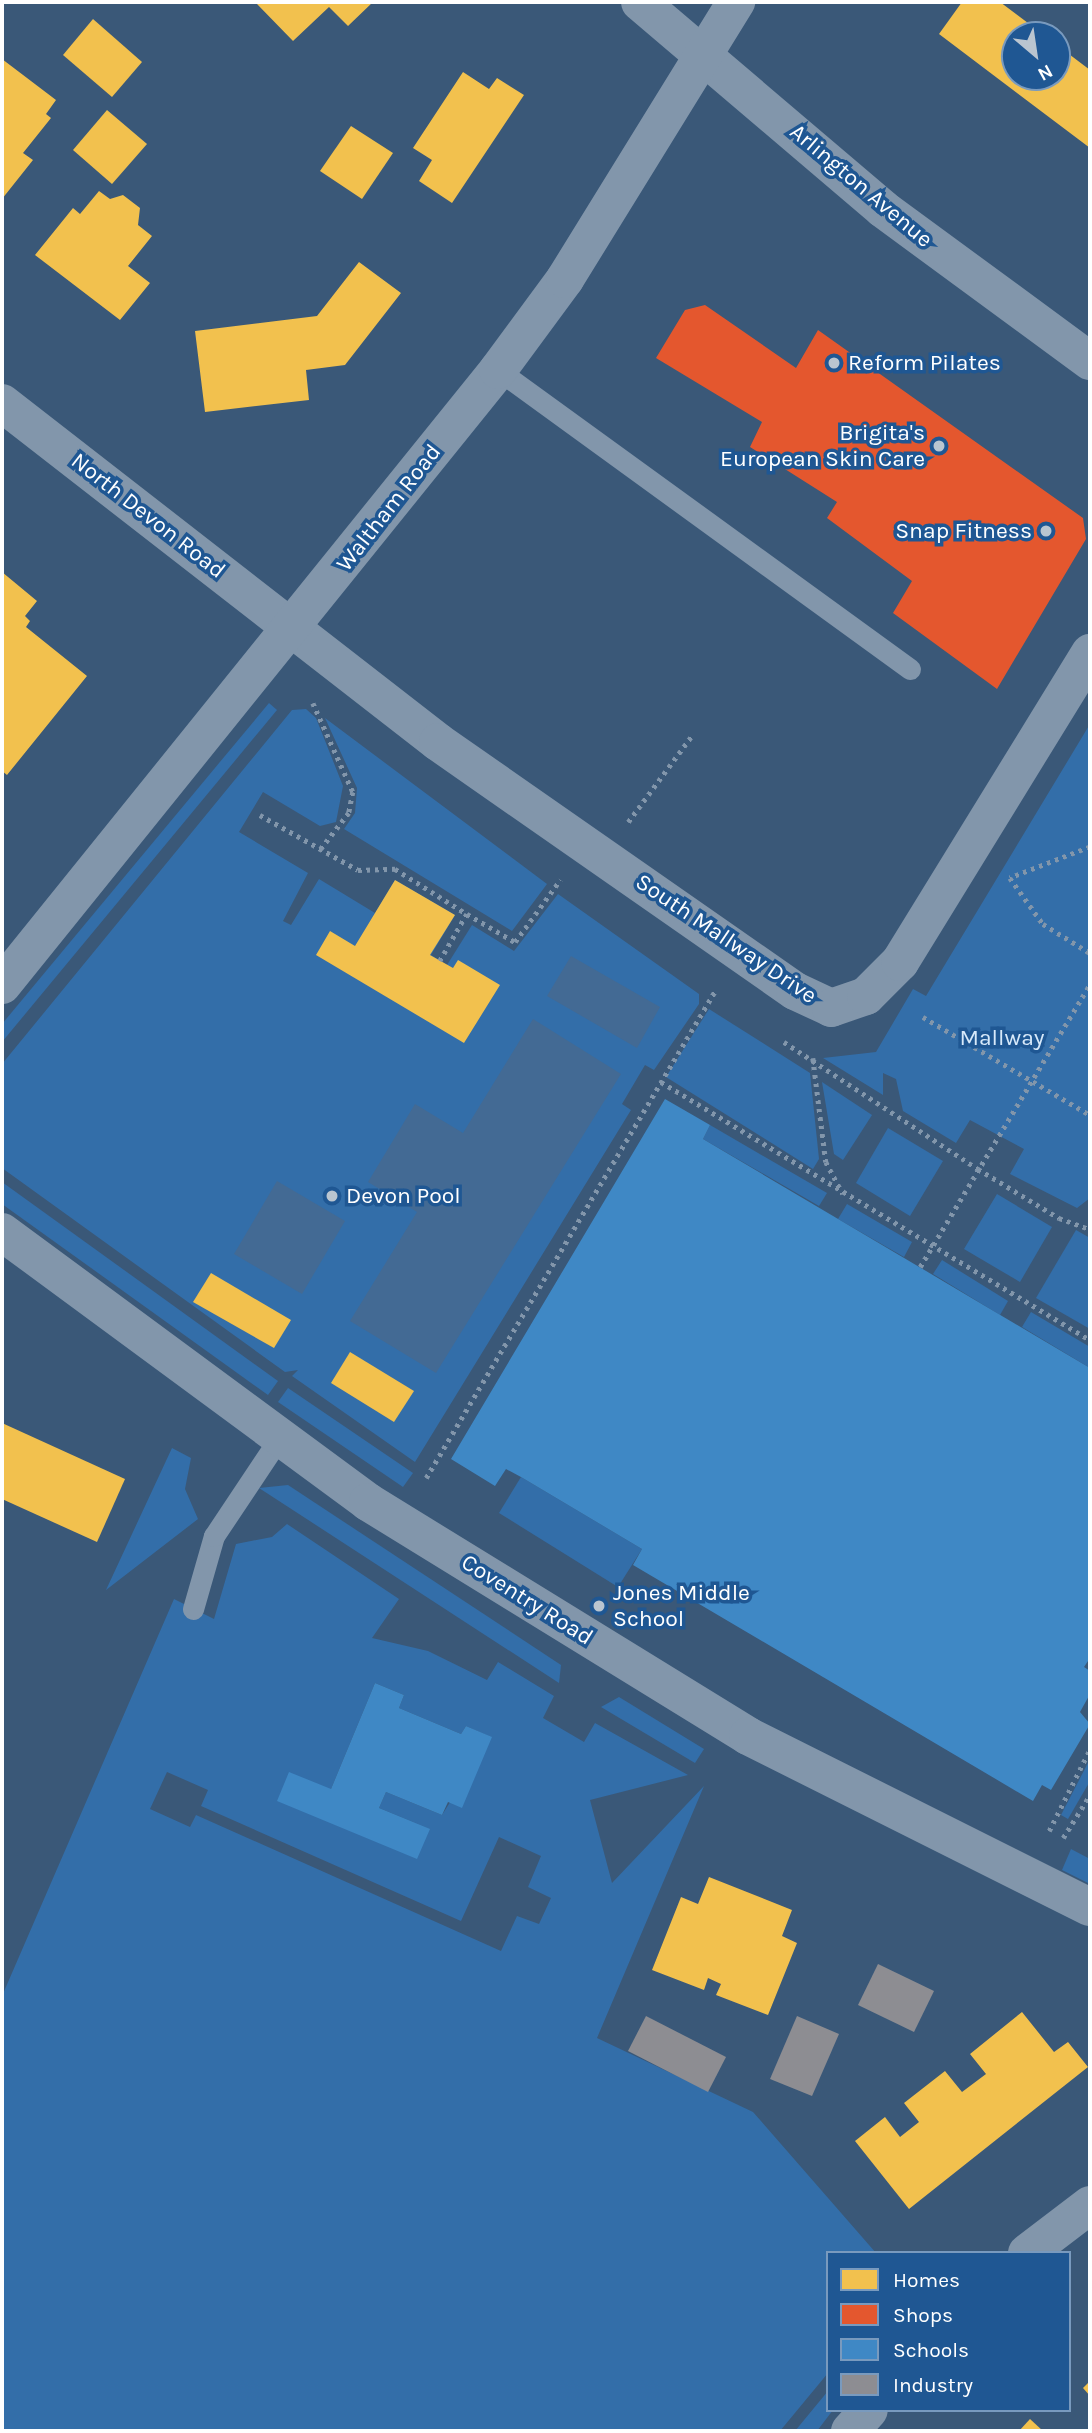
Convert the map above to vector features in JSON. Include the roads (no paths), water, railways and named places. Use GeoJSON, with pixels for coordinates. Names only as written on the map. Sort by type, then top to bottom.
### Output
{"type":"FeatureCollection","features":[{"type":"Feature","properties":{"kind":"street","name":"Arlington Avenue"},"geometry":{"type":"LineString","coordinates":[[640,2],[705,53],[883,209],[1090,361]]}},
{"type":"Feature","properties":{"kind":"street","name":"Waltham Road"},"geometry":{"type":"LineString","coordinates":[[2,985],[296,626],[498,370],[565,279],[736,2]]}},
{"type":"Feature","properties":{"kind":"street","name":"North Devon Road"},"geometry":{"type":"LineString","coordinates":[[2,403],[296,626]]}},
{"type":"Feature","properties":{"kind":"street","name":"South Mallway Drive"},"geometry":{"type":"LineString","coordinates":[[296,626],[438,742],[795,990],[831,1008],[866,996],[900,962],[1090,653]]}},
{"type":"Feature","properties":{"kind":"street","name":"Coventry Road"},"geometry":{"type":"LineString","coordinates":[[2,1232],[368,1502],[741,1732],[1090,1907]]}},
{"type":"Feature","properties":{"kind":"street"},"geometry":{"type":"LineString","coordinates":[[1030,2251],[1090,2204]]}},
{"type":"Feature","properties":{"kind":"street"},"geometry":{"type":"LineString","coordinates":[[850,2431],[867,2412]]}},
{"type":"Feature","properties":{"kind":"lane"},"geometry":{"type":"LineString","coordinates":[[498,370],[910,669]]}},
{"type":"Feature","properties":{"kind":"lane"},"geometry":{"type":"LineString","coordinates":[[193,1609],[214,1536],[281,1437]]}},
{"type":"Feature","properties":{"kind":"place","name":"Reform Pilates"},"geometry":{"type":"Point","coordinates":[834,363]}},
{"type":"Feature","properties":{"kind":"place","name":"Brigita's European Skin Care"},"geometry":{"type":"Point","coordinates":[939,446]}},
{"type":"Feature","properties":{"kind":"place","name":"Snap Fitness"},"geometry":{"type":"Point","coordinates":[1046,531]}},
{"type":"Feature","properties":{"kind":"place","name":"Devon Pool"},"geometry":{"type":"Point","coordinates":[332,1196]}},
{"type":"Feature","properties":{"kind":"place","name":"Jones Middle School"},"geometry":{"type":"Point","coordinates":[599,1606]}},
{"type":"Feature","properties":{"kind":"park label","name":"Mallway"},"geometry":{"type":"Point","coordinates":[1002,1038]}}]}
